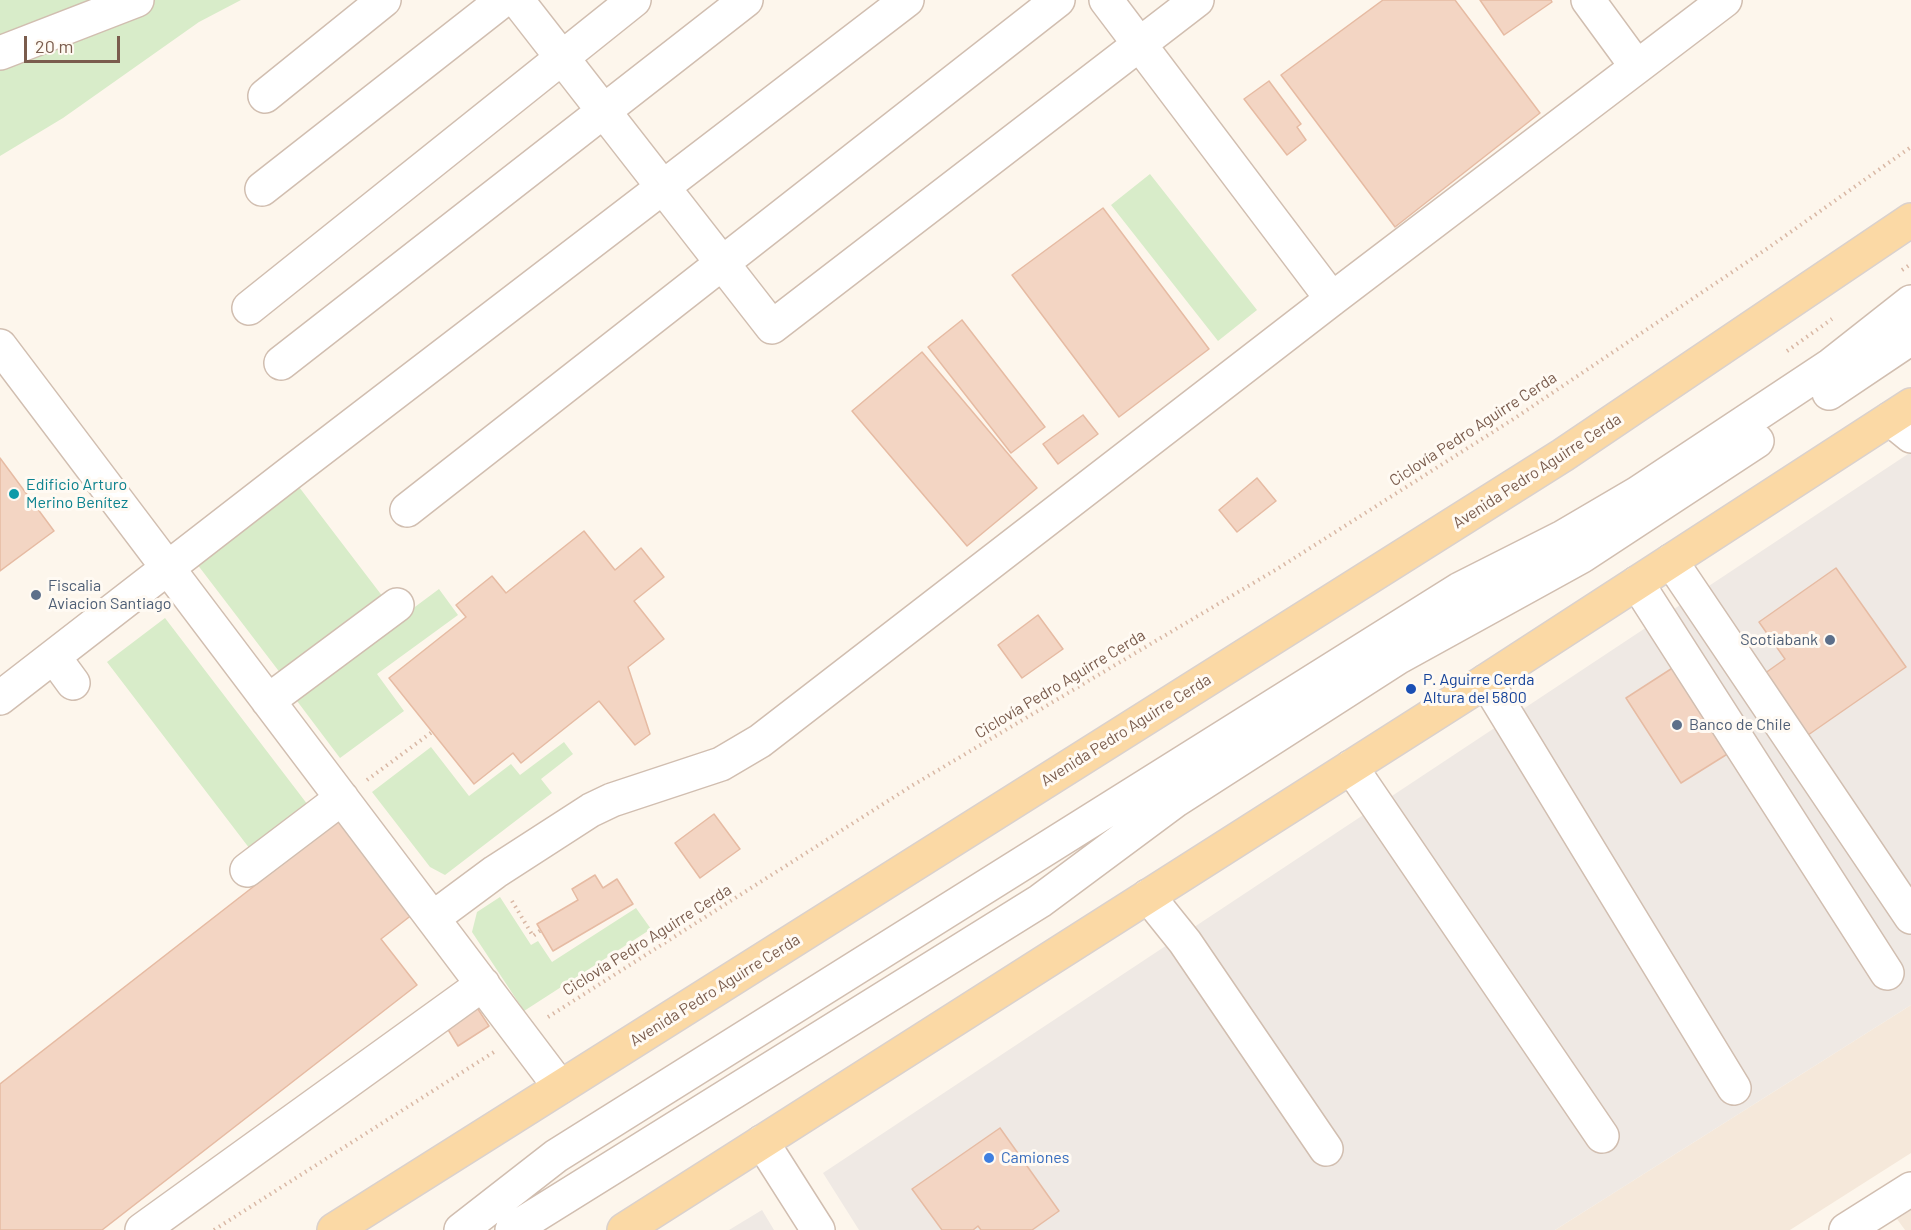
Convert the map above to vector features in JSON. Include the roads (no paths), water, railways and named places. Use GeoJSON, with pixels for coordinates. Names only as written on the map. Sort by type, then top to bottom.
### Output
{"type":"FeatureCollection","features":[{"type":"Feature","properties":{"kind":"main road","name":"Avenida Pedro Aguirre Cerda"},"geometry":{"type":"LineString","coordinates":[[334,1230],[1563,455],[1911,220]]}},
{"type":"Feature","properties":{"kind":"main road"},"geometry":{"type":"LineString","coordinates":[[624,1230],[1671,561],[1904,420]]}},
{"type":"Feature","properties":{"kind":"street"},"geometry":{"type":"LineString","coordinates":[[0,52],[137,0]]}},
{"type":"Feature","properties":{"kind":"street"},"geometry":{"type":"LineString","coordinates":[[265,96],[384,0]]}},
{"type":"Feature","properties":{"kind":"street"},"geometry":{"type":"LineString","coordinates":[[262,189],[503,0]]}},
{"type":"Feature","properties":{"kind":"street"},"geometry":{"type":"LineString","coordinates":[[517,0],[772,327],[1197,0]]}},
{"type":"Feature","properties":{"kind":"street"},"geometry":{"type":"LineString","coordinates":[[249,308],[634,0]]}},
{"type":"Feature","properties":{"kind":"street"},"geometry":{"type":"LineString","coordinates":[[281,363],[746,0]]}},
{"type":"Feature","properties":{"kind":"street"},"geometry":{"type":"LineString","coordinates":[[0,699],[908,0]]}},
{"type":"Feature","properties":{"kind":"street"},"geometry":{"type":"LineString","coordinates":[[407,510],[1058,0]]}},
{"type":"Feature","properties":{"kind":"street"},"geometry":{"type":"LineString","coordinates":[[1106,0],[1332,299]]}},
{"type":"Feature","properties":{"kind":"street"},"geometry":{"type":"LineString","coordinates":[[1588,0],[1637,67]]}},
{"type":"Feature","properties":{"kind":"street"},"geometry":{"type":"LineString","coordinates":[[433,918],[495,872],[591,810],[612,800],[721,764],[760,741],[1332,299],[1725,0]]}},
{"type":"Feature","properties":{"kind":"street"},"geometry":{"type":"LineString","coordinates":[[461,1230],[556,1156],[1460,589],[1563,537],[1638,493],[1831,364],[1911,302]]}},
{"type":"Feature","properties":{"kind":"street"},"geometry":{"type":"LineString","coordinates":[[512,1230],[1040,901],[1176,800],[1397,658],[1564,566],[1661,506],[1911,338]]}},
{"type":"Feature","properties":{"kind":"street"},"geometry":{"type":"LineString","coordinates":[[0,346],[560,1087]]}},
{"type":"Feature","properties":{"kind":"street"},"geometry":{"type":"LineString","coordinates":[[1671,561],[1911,917]]}},
{"type":"Feature","properties":{"kind":"street"},"geometry":{"type":"LineString","coordinates":[[1637,583],[1887,973]]}},
{"type":"Feature","properties":{"kind":"street"},"geometry":{"type":"LineString","coordinates":[[268,701],[398,605]]}},
{"type":"Feature","properties":{"kind":"street"},"geometry":{"type":"LineString","coordinates":[[54,657],[73,682]]}},
{"type":"Feature","properties":{"kind":"street"},"geometry":{"type":"LineString","coordinates":[[1486,681],[1734,1088]]}},
{"type":"Feature","properties":{"kind":"street"},"geometry":{"type":"LineString","coordinates":[[1351,767],[1602,1136]]}},
{"type":"Feature","properties":{"kind":"street"},"geometry":{"type":"LineString","coordinates":[[248,870],[342,798]]}},
{"type":"Feature","properties":{"kind":"street"},"geometry":{"type":"LineString","coordinates":[[1148,896],[1185,942],[1326,1149]]}},
{"type":"Feature","properties":{"kind":"street"},"geometry":{"type":"LineString","coordinates":[[142,1230],[483,984]]}},
{"type":"Feature","properties":{"kind":"street"},"geometry":{"type":"LineString","coordinates":[[762,1142],[818,1230]]}},
{"type":"Feature","properties":{"kind":"street"},"geometry":{"type":"LineString","coordinates":[[1866,1225],[1911,1189]]}},
{"type":"Feature","properties":{"kind":"place","name":"Edificio Arturo Merino Benítez"},"geometry":{"type":"Point","coordinates":[14,494]}},
{"type":"Feature","properties":{"kind":"place","name":"Fiscalia Aviacion Santiago"},"geometry":{"type":"Point","coordinates":[36,595]}},
{"type":"Feature","properties":{"kind":"place","name":"Scotiabank"},"geometry":{"type":"Point","coordinates":[1830,640]}},
{"type":"Feature","properties":{"kind":"place","name":"P. Aguirre Cerda Altura del 5800"},"geometry":{"type":"Point","coordinates":[1411,689]}},
{"type":"Feature","properties":{"kind":"place","name":"Banco de Chile"},"geometry":{"type":"Point","coordinates":[1677,725]}},
{"type":"Feature","properties":{"kind":"place","name":"Camiones"},"geometry":{"type":"Point","coordinates":[989,1158]}}]}
